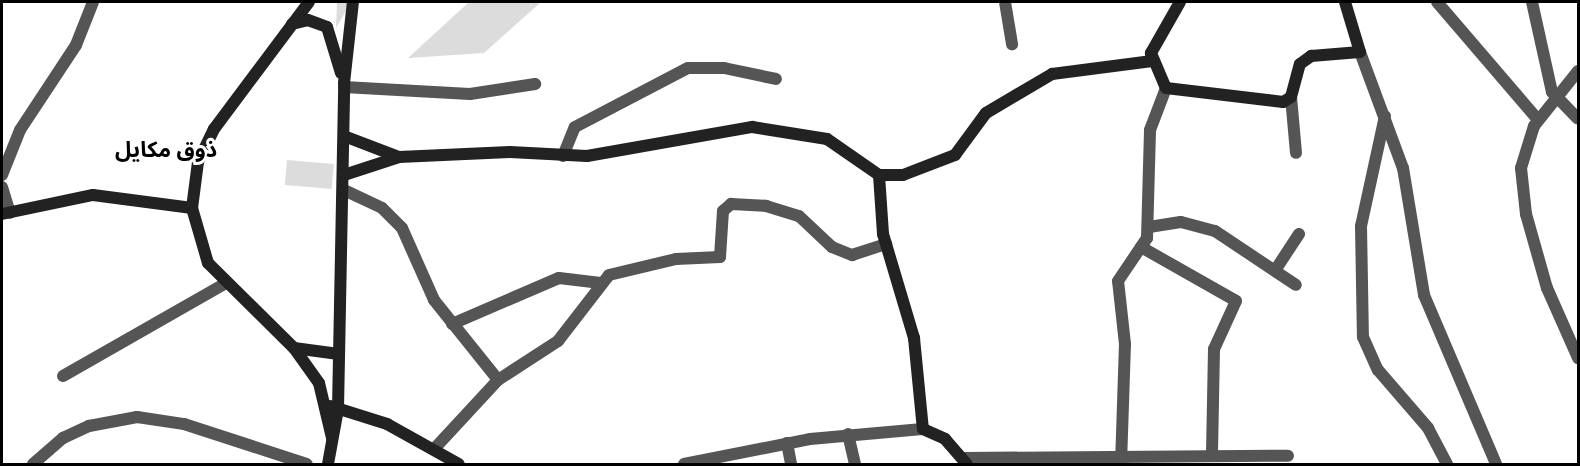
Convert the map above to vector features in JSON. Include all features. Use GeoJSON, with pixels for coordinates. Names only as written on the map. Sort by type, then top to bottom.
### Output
{"type":"FeatureCollection","features":[{"type":"Feature","properties":{"kind":"street"},"geometry":{"type":"LineString","coordinates":[[2,175],[20,130],[76,45],[93,2]]}},
{"type":"Feature","properties":{"kind":"street"},"geometry":{"type":"LineString","coordinates":[[309,2],[214,129],[198,162],[192,208],[208,263],[294,348],[333,407],[387,424],[435,448],[459,465]]}},
{"type":"Feature","properties":{"kind":"street"},"geometry":{"type":"LineString","coordinates":[[328,465],[339,354],[344,190],[344,85],[353,2]]}},
{"type":"Feature","properties":{"kind":"street"},"geometry":{"type":"LineString","coordinates":[[1005,2],[1012,44]]}},
{"type":"Feature","properties":{"kind":"street"},"geometry":{"type":"LineString","coordinates":[[1120,459],[1125,344],[1118,281],[1141,247],[1149,227],[1150,130],[1166,88],[1152,61],[1155,38],[1180,2]]}},
{"type":"Feature","properties":{"kind":"street"},"geometry":{"type":"LineString","coordinates":[[1346,2],[1360,52],[1403,168],[1424,295],[1496,465]]}},
{"type":"Feature","properties":{"kind":"street"},"geometry":{"type":"LineString","coordinates":[[1437,2],[1538,120]]}},
{"type":"Feature","properties":{"kind":"street"},"geometry":{"type":"LineString","coordinates":[[1532,2],[1556,99],[1578,119]]}},
{"type":"Feature","properties":{"kind":"street"},"geometry":{"type":"LineString","coordinates":[[292,24],[313,20],[332,33],[344,85]]}},
{"type":"Feature","properties":{"kind":"street"},"geometry":{"type":"LineString","coordinates":[[1296,153],[1291,97],[1300,64],[1311,56],[1360,52]]}},
{"type":"Feature","properties":{"kind":"street"},"geometry":{"type":"LineString","coordinates":[[344,175],[399,157],[510,152],[563,156],[606,154],[733,127],[775,128],[827,139],[879,175],[919,171],[948,159],[986,113],[1052,74],[1152,61]]}},
{"type":"Feature","properties":{"kind":"street"},"geometry":{"type":"LineString","coordinates":[[563,156],[575,127],[688,68],[724,68],[776,79]]}},
{"type":"Feature","properties":{"kind":"street"},"geometry":{"type":"LineString","coordinates":[[1578,70],[1538,120],[1524,153],[1521,189],[1547,288],[1578,358]]}},
{"type":"Feature","properties":{"kind":"street"},"geometry":{"type":"LineString","coordinates":[[344,85],[470,94],[535,84]]}},
{"type":"Feature","properties":{"kind":"street"},"geometry":{"type":"LineString","coordinates":[[1166,88],[1268,101],[1291,97]]}},
{"type":"Feature","properties":{"kind":"street"},"geometry":{"type":"LineString","coordinates":[[1385,116],[1361,226],[1363,337],[1378,369],[1428,428],[1446,465]]}},
{"type":"Feature","properties":{"kind":"street"},"geometry":{"type":"LineString","coordinates":[[344,136],[399,157]]}},
{"type":"Feature","properties":{"kind":"street"},"geometry":{"type":"LineString","coordinates":[[879,175],[886,244],[911,323],[923,429]]}},
{"type":"Feature","properties":{"kind":"street"},"geometry":{"type":"LineString","coordinates":[[2,187],[6,214],[99,195],[192,208]]}},
{"type":"Feature","properties":{"kind":"street"},"geometry":{"type":"LineString","coordinates":[[344,190],[382,208],[402,228],[426,288],[498,380]]}},
{"type":"Feature","properties":{"kind":"street"},"geometry":{"type":"LineString","coordinates":[[435,448],[498,380],[550,349],[601,282],[614,272],[676,259],[716,260],[722,253],[723,211],[731,204],[766,206],[799,216],[832,247],[852,255],[886,244]]}},
{"type":"Feature","properties":{"kind":"street"},"geometry":{"type":"LineString","coordinates":[[1149,227],[1181,222],[1215,231],[1276,268],[1296,285]]}},
{"type":"Feature","properties":{"kind":"street"},"geometry":{"type":"LineString","coordinates":[[1276,268],[1299,234]]}},
{"type":"Feature","properties":{"kind":"street"},"geometry":{"type":"LineString","coordinates":[[1141,247],[1236,301],[1214,349],[1212,456]]}},
{"type":"Feature","properties":{"kind":"street"},"geometry":{"type":"LineString","coordinates":[[452,324],[560,278],[601,282]]}},
{"type":"Feature","properties":{"kind":"street"},"geometry":{"type":"LineString","coordinates":[[63,375],[226,283]]}},
{"type":"Feature","properties":{"kind":"street"},"geometry":{"type":"LineString","coordinates":[[294,348],[339,354]]}},
{"type":"Feature","properties":{"kind":"street"},"geometry":{"type":"LineString","coordinates":[[33,465],[63,438],[89,426],[137,417],[184,424],[307,465]]}},
{"type":"Feature","properties":{"kind":"street"},"geometry":{"type":"LineString","coordinates":[[684,465],[787,443],[848,434],[923,429],[945,439],[965,461],[1288,456]]}},
{"type":"Feature","properties":{"kind":"street"},"geometry":{"type":"LineString","coordinates":[[848,434],[855,465]]}},
{"type":"Feature","properties":{"kind":"street"},"geometry":{"type":"LineString","coordinates":[[787,443],[790,465]]}},
{"type":"Feature","properties":{"kind":"shaded area"},"geometry":{"type":"Polygon","coordinates":[[[337,2],[351,2],[336,28],[337,2]]]}},
{"type":"Feature","properties":{"kind":"shaded area"},"geometry":{"type":"Polygon","coordinates":[[[469,2],[541,2],[484,53],[408,58],[469,2]]]}},
{"type":"Feature","properties":{"kind":"shaded area"},"geometry":{"type":"Polygon","coordinates":[[[287,160],[334,164],[332,189],[285,185],[287,160]]]}},
{"type":"Feature","properties":{"kind":"district","name":"ذوق مكايل"},"geometry":{"type":"Point","coordinates":[166,150]}}]}
